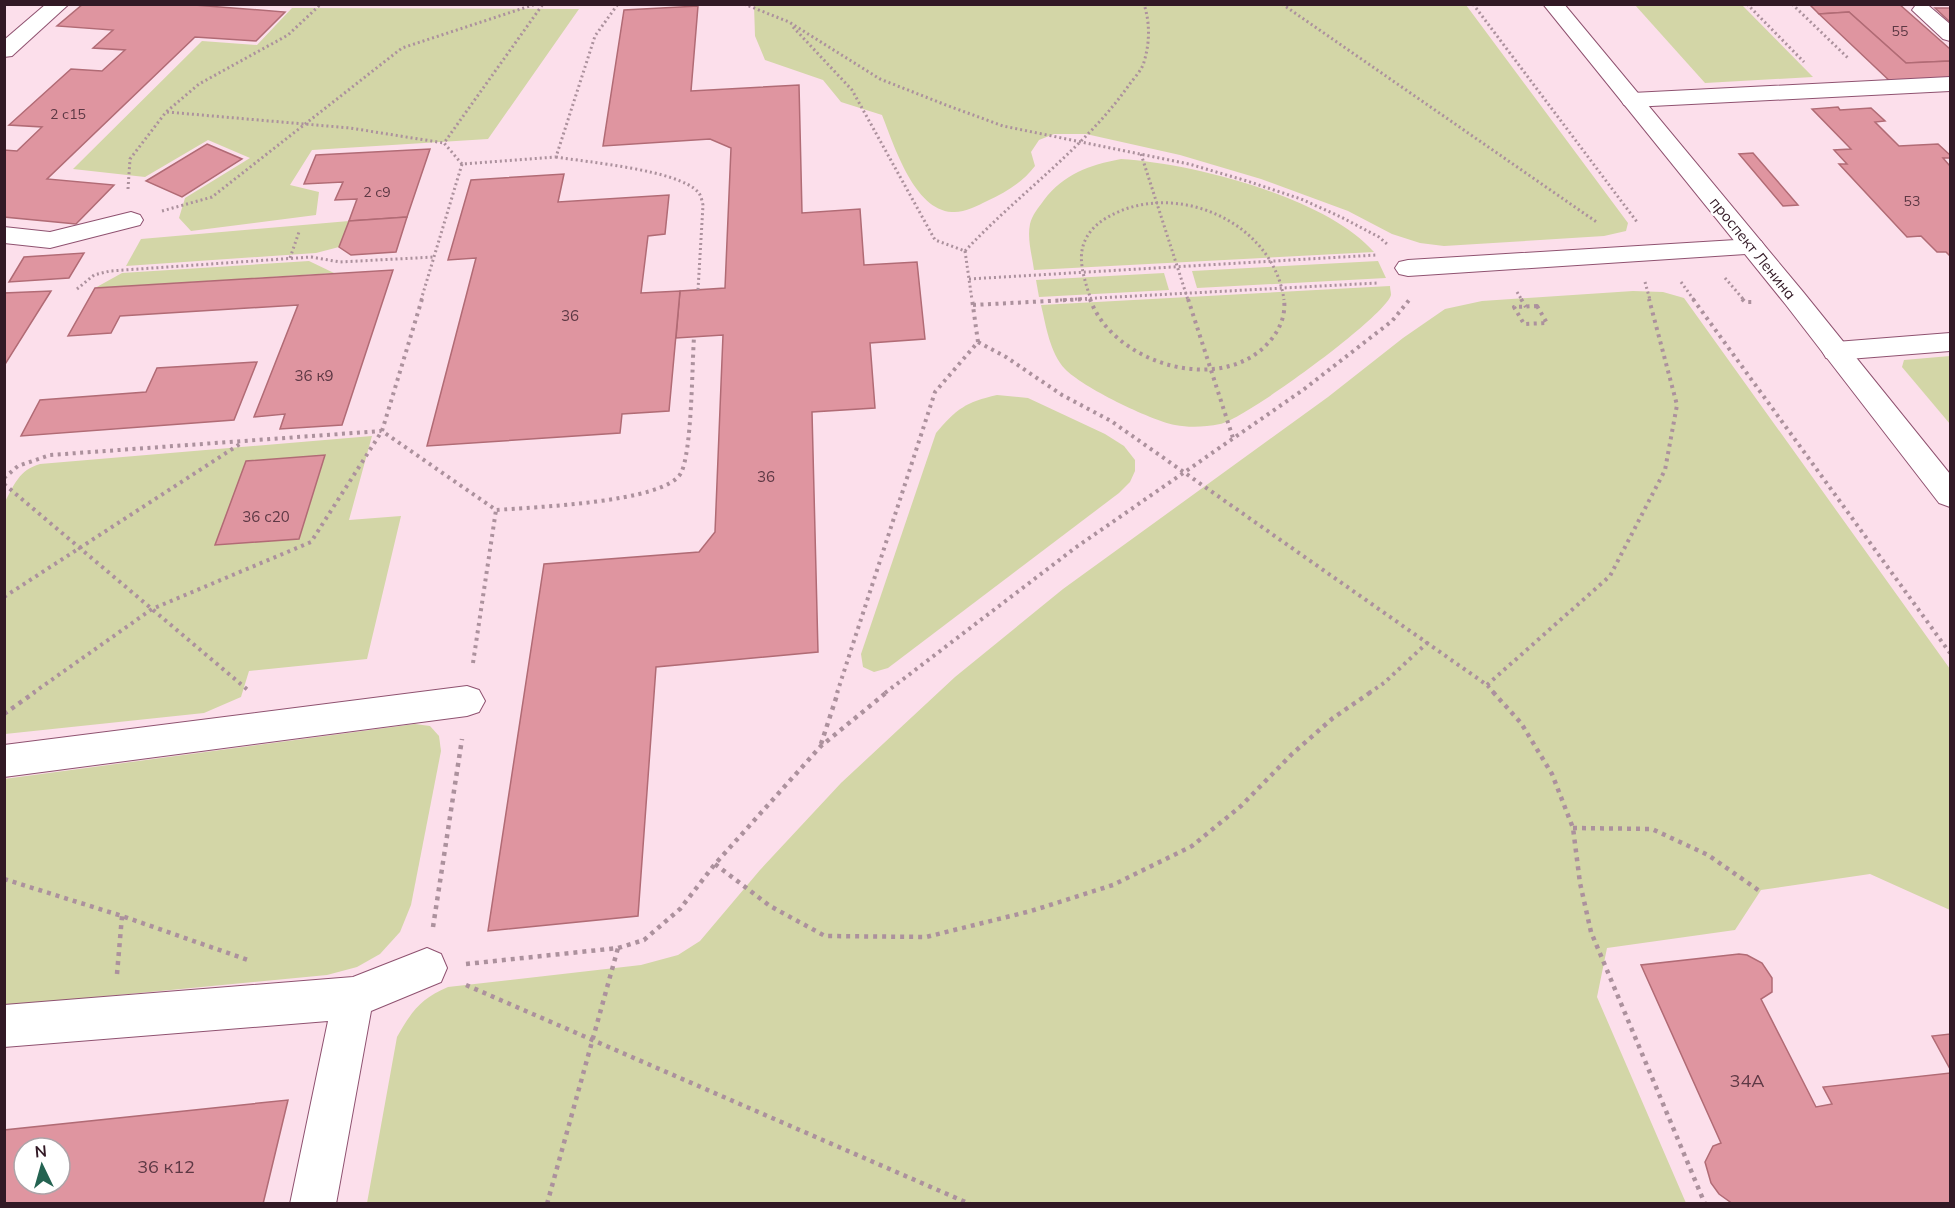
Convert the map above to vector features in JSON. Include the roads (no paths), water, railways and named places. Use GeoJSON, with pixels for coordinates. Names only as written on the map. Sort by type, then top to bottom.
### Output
{"type":"FeatureCollection","features":[{"type":"Feature","properties":{"kind":"main road"},"geometry":{"type":"LineString","coordinates":[[4,51],[59,4]]}},
{"type":"Feature","properties":{"kind":"main road","name":"проспект Ленина"},"geometry":{"type":"LineString","coordinates":[[1553,4],[1752,247],[1950,495]]}},
{"type":"Feature","properties":{"kind":"main road"},"geometry":{"type":"LineString","coordinates":[[1922,10],[1950,35]]}},
{"type":"Feature","properties":{"kind":"main road"},"geometry":{"type":"LineString","coordinates":[[1632,100],[1950,84]]}},
{"type":"Feature","properties":{"kind":"main road"},"geometry":{"type":"LineString","coordinates":[[4,235],[50,240],[131,220]]}},
{"type":"Feature","properties":{"kind":"main road"},"geometry":{"type":"LineString","coordinates":[[1398,275],[1752,247]]}},
{"type":"Feature","properties":{"kind":"main road"},"geometry":{"type":"LineString","coordinates":[[1836,351],[1950,342]]}},
{"type":"Feature","properties":{"kind":"main road"},"geometry":{"type":"LineString","coordinates":[[4,761],[467,701]]}},
{"type":"Feature","properties":{"kind":"main road"},"geometry":{"type":"LineString","coordinates":[[4,1026],[353,998],[427,968]]}},
{"type":"Feature","properties":{"kind":"main road"},"geometry":{"type":"LineString","coordinates":[[313,1203],[353,998]]}}]}
